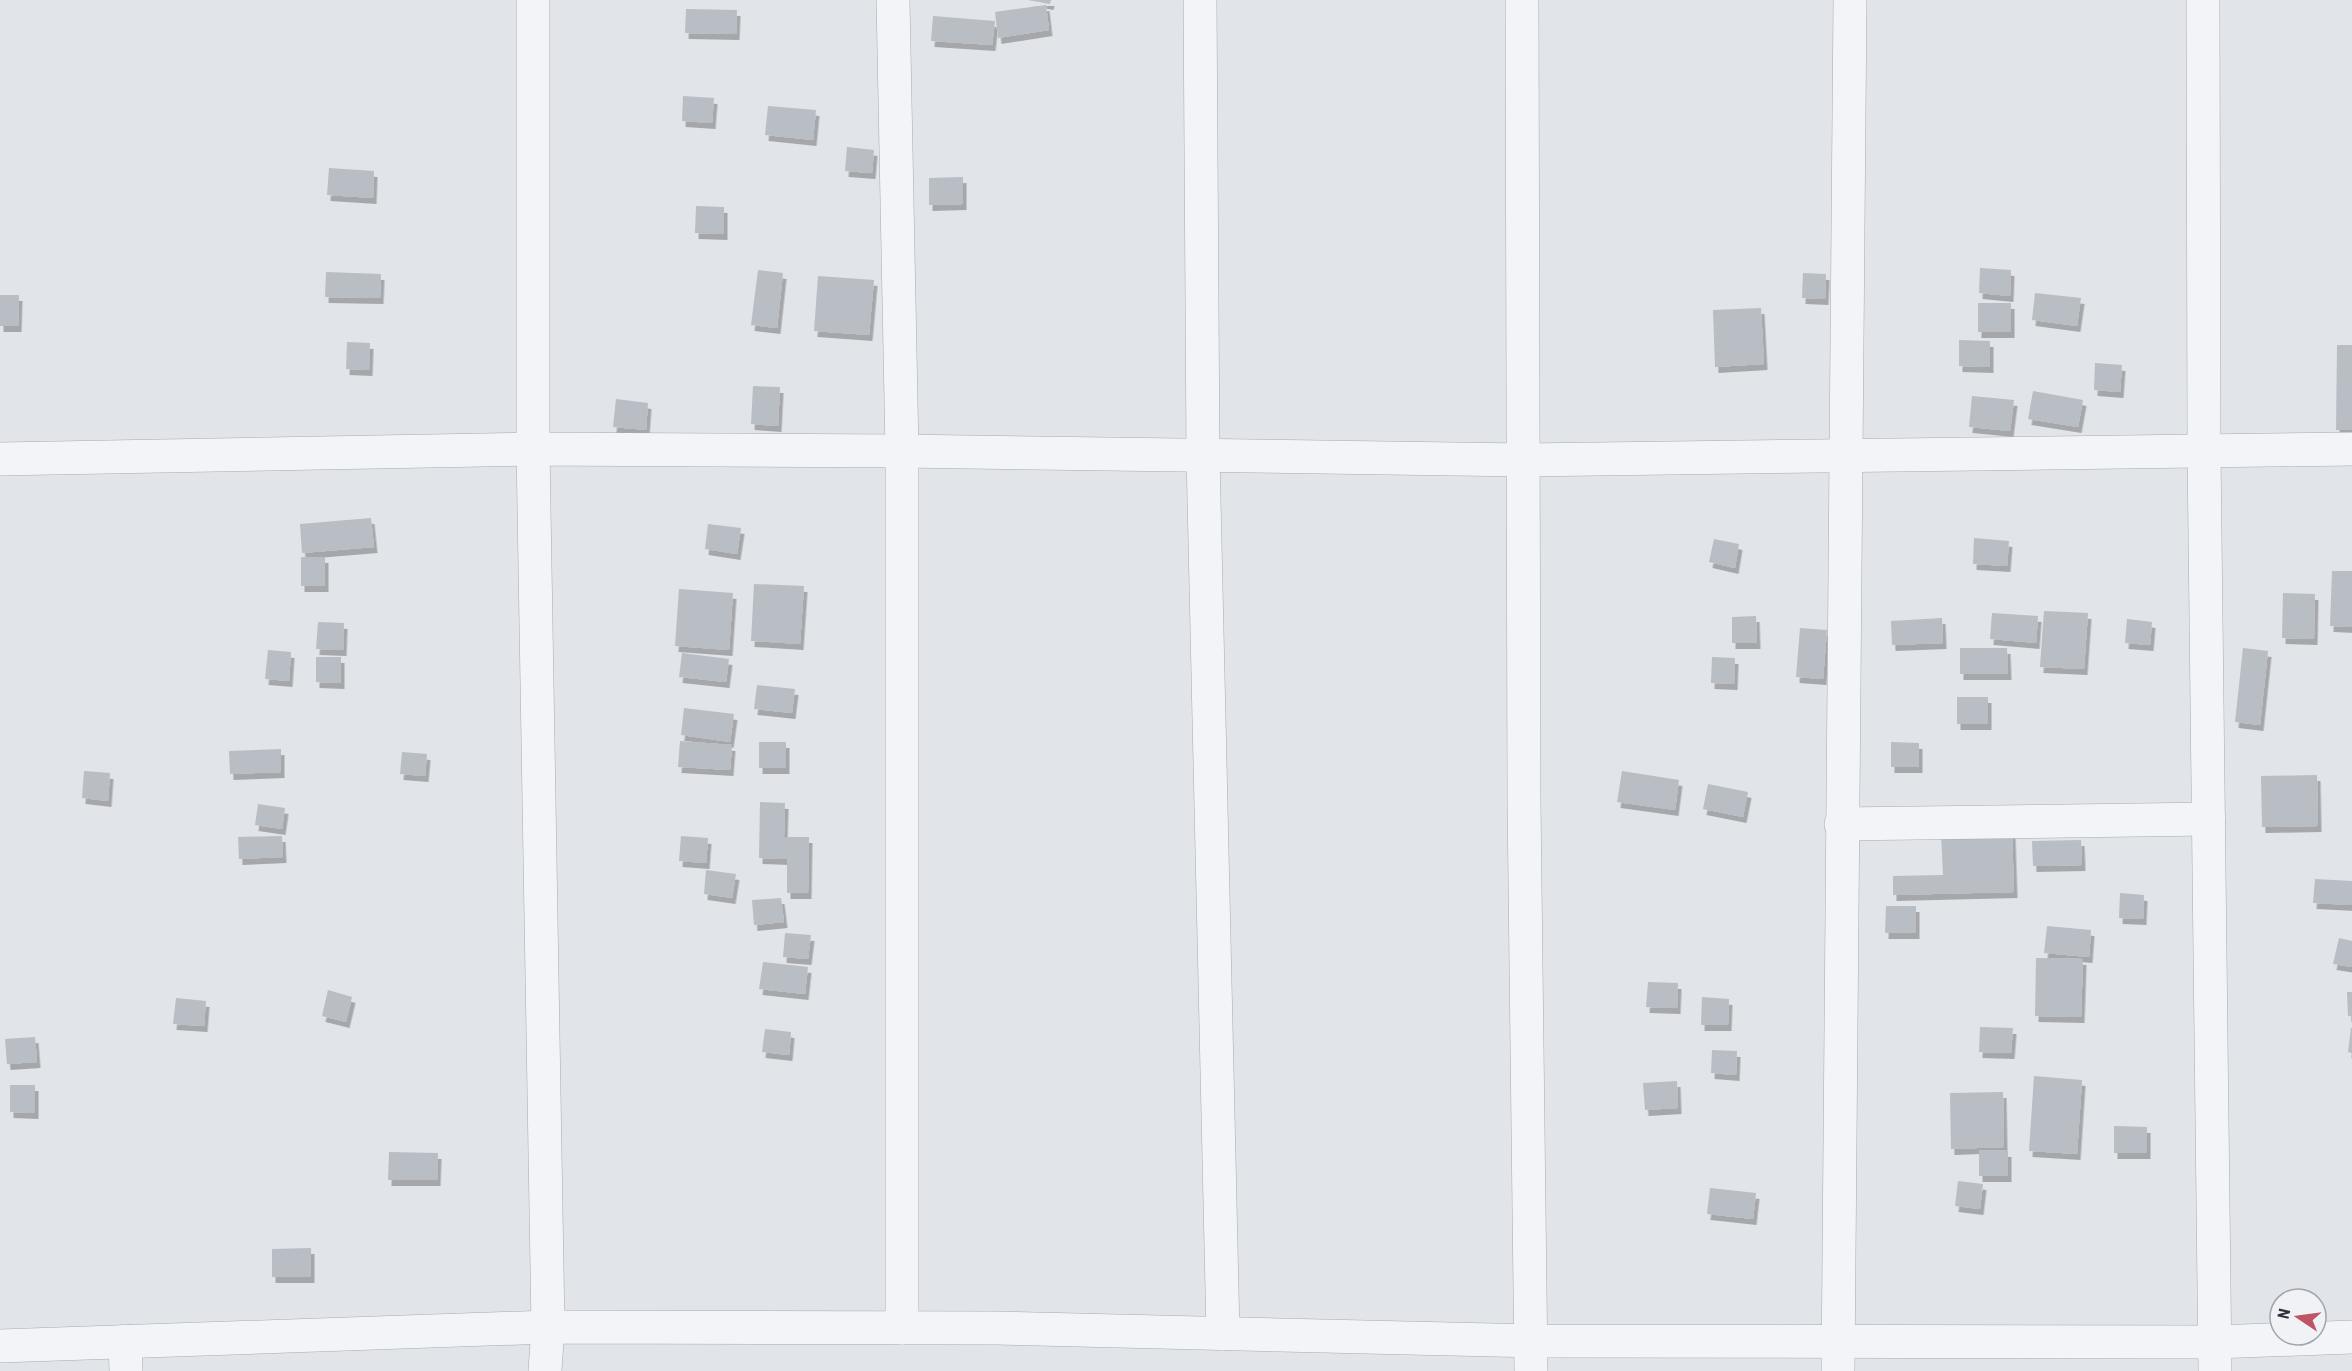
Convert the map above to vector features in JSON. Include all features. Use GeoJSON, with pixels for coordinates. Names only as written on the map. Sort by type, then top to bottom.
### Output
{"type":"FeatureCollection","features":[{"type":"Feature","properties":{"kind":"street"},"geometry":{"type":"LineString","coordinates":[[533,0],[533,449],[548,1327],[545,1371]]}},
{"type":"Feature","properties":{"kind":"street"},"geometry":{"type":"LineString","coordinates":[[893,0],[902,451],[902,1328]]}},
{"type":"Feature","properties":{"kind":"street"},"geometry":{"type":"LineString","coordinates":[[1200,0],[1203,455],[1223,1334]]}},
{"type":"Feature","properties":{"kind":"street"},"geometry":{"type":"LineString","coordinates":[[1522,0],[1524,790],[1531,1356]]}},
{"type":"Feature","properties":{"kind":"street"},"geometry":{"type":"LineString","coordinates":[[1838,1356],[1844,456],[1850,0]]}},
{"type":"Feature","properties":{"kind":"street"},"geometry":{"type":"LineString","coordinates":[[2203,0],[2204,451],[2215,1357]]}},
{"type":"Feature","properties":{"kind":"street"},"geometry":{"type":"LineString","coordinates":[[0,459],[533,449],[902,451],[1523,460],[2352,449]]}},
{"type":"Feature","properties":{"kind":"street"},"geometry":{"type":"LineString","coordinates":[[1841,824],[2210,819]]}},
{"type":"Feature","properties":{"kind":"street"},"geometry":{"type":"LineString","coordinates":[[0,1346],[126,1356],[548,1327],[902,1328],[1223,1334],[1531,1356],[2215,1357],[2352,1337]]}},
{"type":"Feature","properties":{"kind":"building"},"geometry":{"type":"Polygon","coordinates":[[[1028,0],[1051,0],[1050,4],[1028,0]]]}},
{"type":"Feature","properties":{"kind":"building"},"geometry":{"type":"Polygon","coordinates":[[[1046,5],[1049,30],[998,38],[995,12],[1046,5]]]}},
{"type":"Feature","properties":{"kind":"building"},"geometry":{"type":"Polygon","coordinates":[[[686,9],[737,10],[736,34],[685,33],[686,9]]]}},
{"type":"Feature","properties":{"kind":"building"},"geometry":{"type":"Polygon","coordinates":[[[933,16],[995,21],[992,45],[931,41],[933,16]]]}},
{"type":"Feature","properties":{"kind":"building"},"geometry":{"type":"Polygon","coordinates":[[[683,96],[714,98],[712,123],[682,121],[683,96]]]}},
{"type":"Feature","properties":{"kind":"building"},"geometry":{"type":"Polygon","coordinates":[[[768,106],[816,110],[813,140],[765,135],[768,106]]]}},
{"type":"Feature","properties":{"kind":"building"},"geometry":{"type":"Polygon","coordinates":[[[847,147],[874,150],[872,173],[845,171],[847,147]]]}},
{"type":"Feature","properties":{"kind":"building"},"geometry":{"type":"Polygon","coordinates":[[[329,168],[374,171],[373,198],[327,195],[329,168]]]}},
{"type":"Feature","properties":{"kind":"building"},"geometry":{"type":"Polygon","coordinates":[[[963,177],[963,204],[929,205],[929,178],[963,177]]]}},
{"type":"Feature","properties":{"kind":"building"},"geometry":{"type":"Polygon","coordinates":[[[696,206],[724,207],[724,234],[695,233],[696,206]]]}},
{"type":"Feature","properties":{"kind":"building"},"geometry":{"type":"Polygon","coordinates":[[[1980,268],[2011,270],[2010,296],[1979,293],[1980,268]]]}},
{"type":"Feature","properties":{"kind":"building"},"geometry":{"type":"Polygon","coordinates":[[[758,270],[783,273],[777,328],[751,325],[758,270]]]}},
{"type":"Feature","properties":{"kind":"building"},"geometry":{"type":"Polygon","coordinates":[[[326,272],[381,274],[380,298],[325,297],[326,272]]]}},
{"type":"Feature","properties":{"kind":"building"},"geometry":{"type":"Polygon","coordinates":[[[1803,273],[1826,274],[1825,299],[1802,298],[1803,273]]]}},
{"type":"Feature","properties":{"kind":"building"},"geometry":{"type":"Polygon","coordinates":[[[818,276],[874,280],[869,335],[814,331],[818,276]]]}},
{"type":"Feature","properties":{"kind":"building"},"geometry":{"type":"Polygon","coordinates":[[[2035,293],[2081,298],[2077,326],[2032,320],[2035,293]]]}},
{"type":"Feature","properties":{"kind":"building"},"geometry":{"type":"Polygon","coordinates":[[[0,295],[19,295],[18,326],[0,326],[0,295]]]}},
{"type":"Feature","properties":{"kind":"building"},"geometry":{"type":"Polygon","coordinates":[[[1978,303],[2011,303],[2011,332],[1978,332],[1978,303]]]}},
{"type":"Feature","properties":{"kind":"building"},"geometry":{"type":"Polygon","coordinates":[[[1761,308],[1764,364],[1715,367],[1713,310],[1761,308]]]}},
{"type":"Feature","properties":{"kind":"building"},"geometry":{"type":"Polygon","coordinates":[[[1959,340],[1990,341],[1990,367],[1959,366],[1959,340]]]}},
{"type":"Feature","properties":{"kind":"building"},"geometry":{"type":"Polygon","coordinates":[[[347,342],[370,343],[369,370],[346,369],[347,342]]]}},
{"type":"Feature","properties":{"kind":"building"},"geometry":{"type":"Polygon","coordinates":[[[2337,345],[2352,345],[2352,430],[2336,430],[2337,345]]]}},
{"type":"Feature","properties":{"kind":"building"},"geometry":{"type":"Polygon","coordinates":[[[2095,363],[2122,365],[2120,392],[2094,390],[2095,363]]]}},
{"type":"Feature","properties":{"kind":"building"},"geometry":{"type":"Polygon","coordinates":[[[753,386],[780,387],[778,426],[751,424],[753,386]]]}},
{"type":"Feature","properties":{"kind":"building"},"geometry":{"type":"Polygon","coordinates":[[[2033,391],[2083,400],[2078,427],[2028,419],[2033,391]]]}},
{"type":"Feature","properties":{"kind":"building"},"geometry":{"type":"Polygon","coordinates":[[[1972,396],[2014,400],[2010,431],[1969,427],[1972,396]]]}},
{"type":"Feature","properties":{"kind":"building"},"geometry":{"type":"Polygon","coordinates":[[[616,399],[648,403],[646,430],[613,427],[616,399]]]}},
{"type":"Feature","properties":{"kind":"building"},"geometry":{"type":"Polygon","coordinates":[[[371,518],[374,547],[302,553],[300,524],[371,518]]]}},
{"type":"Feature","properties":{"kind":"building"},"geometry":{"type":"Polygon","coordinates":[[[708,524],[741,528],[737,554],[705,549],[708,524]]]}},
{"type":"Feature","properties":{"kind":"building"},"geometry":{"type":"Polygon","coordinates":[[[1974,538],[2009,541],[2007,566],[1973,564],[1974,538]]]}},
{"type":"Feature","properties":{"kind":"building"},"geometry":{"type":"Polygon","coordinates":[[[1714,539],[1739,544],[1735,568],[1709,562],[1714,539]]]}},
{"type":"Feature","properties":{"kind":"building"},"geometry":{"type":"Polygon","coordinates":[[[301,557],[325,557],[325,586],[301,586],[301,557]]]}},
{"type":"Feature","properties":{"kind":"building"},"geometry":{"type":"Polygon","coordinates":[[[2332,571],[2352,571],[2352,627],[2330,626],[2332,571]]]}},
{"type":"Feature","properties":{"kind":"building"},"geometry":{"type":"Polygon","coordinates":[[[754,584],[804,586],[800,644],[751,641],[754,584]]]}},
{"type":"Feature","properties":{"kind":"building"},"geometry":{"type":"Polygon","coordinates":[[[679,589],[733,593],[729,650],[675,646],[679,589]]]}},
{"type":"Feature","properties":{"kind":"building"},"geometry":{"type":"Polygon","coordinates":[[[2283,593],[2315,594],[2314,639],[2282,638],[2283,593]]]}},
{"type":"Feature","properties":{"kind":"building"},"geometry":{"type":"Polygon","coordinates":[[[2044,611],[2088,613],[2084,669],[2040,667],[2044,611]]]}},
{"type":"Feature","properties":{"kind":"building"},"geometry":{"type":"Polygon","coordinates":[[[1992,613],[2038,616],[2036,643],[1990,639],[1992,613]]]}},
{"type":"Feature","properties":{"kind":"building"},"geometry":{"type":"Polygon","coordinates":[[[1756,616],[1757,643],[1732,643],[1732,617],[1756,616]]]}},
{"type":"Feature","properties":{"kind":"building"},"geometry":{"type":"Polygon","coordinates":[[[1942,618],[1943,643],[1892,645],[1891,621],[1942,618]]]}},
{"type":"Feature","properties":{"kind":"building"},"geometry":{"type":"Polygon","coordinates":[[[2127,619],[2152,622],[2150,645],[2125,643],[2127,619]]]}},
{"type":"Feature","properties":{"kind":"building"},"geometry":{"type":"Polygon","coordinates":[[[318,622],[344,623],[343,650],[316,649],[318,622]]]}},
{"type":"Feature","properties":{"kind":"building"},"geometry":{"type":"Polygon","coordinates":[[[1800,628],[1827,630],[1823,679],[1796,677],[1800,628]]]}},
{"type":"Feature","properties":{"kind":"building"},"geometry":{"type":"Polygon","coordinates":[[[1960,648],[2007,648],[2008,674],[1960,674],[1960,648]]]}},
{"type":"Feature","properties":{"kind":"building"},"geometry":{"type":"Polygon","coordinates":[[[2243,648],[2268,651],[2260,725],[2235,722],[2243,648]]]}},
{"type":"Feature","properties":{"kind":"building"},"geometry":{"type":"Polygon","coordinates":[[[268,650],[291,652],[289,681],[265,679],[268,650]]]}},
{"type":"Feature","properties":{"kind":"building"},"geometry":{"type":"Polygon","coordinates":[[[682,653],[729,659],[726,682],[679,677],[682,653]]]}},
{"type":"Feature","properties":{"kind":"building"},"geometry":{"type":"Polygon","coordinates":[[[316,657],[341,657],[341,683],[316,682],[316,657]]]}},
{"type":"Feature","properties":{"kind":"building"},"geometry":{"type":"Polygon","coordinates":[[[1712,657],[1735,658],[1734,684],[1711,683],[1712,657]]]}},
{"type":"Feature","properties":{"kind":"building"},"geometry":{"type":"Polygon","coordinates":[[[757,685],[795,689],[792,713],[754,709],[757,685]]]}},
{"type":"Feature","properties":{"kind":"building"},"geometry":{"type":"Polygon","coordinates":[[[1957,697],[1988,697],[1988,724],[1957,724],[1957,697]]]}},
{"type":"Feature","properties":{"kind":"building"},"geometry":{"type":"Polygon","coordinates":[[[684,708],[734,714],[730,742],[681,735],[684,708]]]}},
{"type":"Feature","properties":{"kind":"building"},"geometry":{"type":"Polygon","coordinates":[[[680,741],[732,745],[730,770],[678,767],[680,741]]]}},
{"type":"Feature","properties":{"kind":"building"},"geometry":{"type":"Polygon","coordinates":[[[759,742],[786,742],[786,768],[759,768],[759,742]]]}},
{"type":"Feature","properties":{"kind":"building"},"geometry":{"type":"Polygon","coordinates":[[[1891,742],[1919,743],[1919,767],[1891,767],[1891,742]]]}},
{"type":"Feature","properties":{"kind":"building"},"geometry":{"type":"Polygon","coordinates":[[[281,749],[281,772],[230,774],[229,751],[281,749]]]}},
{"type":"Feature","properties":{"kind":"building"},"geometry":{"type":"Polygon","coordinates":[[[402,752],[427,754],[425,776],[400,774],[402,752]]]}},
{"type":"Feature","properties":{"kind":"building"},"geometry":{"type":"Polygon","coordinates":[[[84,771],[110,773],[108,801],[82,798],[84,771]]]}},
{"type":"Feature","properties":{"kind":"building"},"geometry":{"type":"Polygon","coordinates":[[[1622,771],[1679,780],[1675,810],[1617,802],[1622,771]]]}},
{"type":"Feature","properties":{"kind":"building"},"geometry":{"type":"Polygon","coordinates":[[[2317,775],[2318,826],[2262,827],[2261,776],[2317,775]]]}},
{"type":"Feature","properties":{"kind":"building"},"geometry":{"type":"Polygon","coordinates":[[[1708,784],[1748,792],[1743,817],[1703,809],[1708,784]]]}},
{"type":"Feature","properties":{"kind":"building"},"geometry":{"type":"Polygon","coordinates":[[[760,802],[785,803],[784,837],[809,837],[808,893],[787,893],[787,859],[759,858],[760,802]]]}},
{"type":"Feature","properties":{"kind":"building"},"geometry":{"type":"Polygon","coordinates":[[[258,804],[285,808],[282,829],[255,825],[258,804]]]}},
{"type":"Feature","properties":{"kind":"building"},"geometry":{"type":"Polygon","coordinates":[[[2012,832],[2014,892],[1893,895],[1893,876],[1943,875],[1941,834],[2012,832]]]}},
{"type":"Feature","properties":{"kind":"building"},"geometry":{"type":"Polygon","coordinates":[[[282,836],[283,857],[239,859],[238,837],[282,836]]]}},
{"type":"Feature","properties":{"kind":"building"},"geometry":{"type":"Polygon","coordinates":[[[681,836],[708,838],[706,863],[679,861],[681,836]]]}},
{"type":"Feature","properties":{"kind":"building"},"geometry":{"type":"Polygon","coordinates":[[[2081,840],[2082,865],[2033,866],[2032,841],[2081,840]]]}},
{"type":"Feature","properties":{"kind":"building"},"geometry":{"type":"Polygon","coordinates":[[[706,870],[736,874],[732,898],[704,894],[706,870]]]}},
{"type":"Feature","properties":{"kind":"building"},"geometry":{"type":"Polygon","coordinates":[[[2315,879],[2352,881],[2352,905],[2313,903],[2315,879]]]}},
{"type":"Feature","properties":{"kind":"building"},"geometry":{"type":"Polygon","coordinates":[[[2120,893],[2144,895],[2143,919],[2119,918],[2120,893]]]}},
{"type":"Feature","properties":{"kind":"building"},"geometry":{"type":"Polygon","coordinates":[[[781,898],[784,922],[754,925],[752,900],[781,898]]]}},
{"type":"Feature","properties":{"kind":"building"},"geometry":{"type":"Polygon","coordinates":[[[1886,906],[1916,906],[1916,933],[1885,933],[1886,906]]]}},
{"type":"Feature","properties":{"kind":"building"},"geometry":{"type":"Polygon","coordinates":[[[2047,926],[2091,930],[2089,957],[2044,953],[2047,926]]]}},
{"type":"Feature","properties":{"kind":"building"},"geometry":{"type":"Polygon","coordinates":[[[785,933],[811,935],[808,959],[783,957],[785,933]]]}},
{"type":"Feature","properties":{"kind":"building"},"geometry":{"type":"Polygon","coordinates":[[[2339,938],[2352,941],[2352,967],[2333,964],[2339,938]]]}},
{"type":"Feature","properties":{"kind":"building"},"geometry":{"type":"Polygon","coordinates":[[[2036,958],[2083,959],[2081,1017],[2035,1016],[2036,958]]]}},
{"type":"Feature","properties":{"kind":"building"},"geometry":{"type":"Polygon","coordinates":[[[763,962],[808,967],[805,994],[759,989],[763,962]]]}},
{"type":"Feature","properties":{"kind":"building"},"geometry":{"type":"Polygon","coordinates":[[[1648,982],[1678,983],[1677,1008],[1646,1007],[1648,982]]]}},
{"type":"Feature","properties":{"kind":"building"},"geometry":{"type":"Polygon","coordinates":[[[328,990],[352,997],[346,1022],[322,1016],[328,990]]]}},
{"type":"Feature","properties":{"kind":"building"},"geometry":{"type":"Polygon","coordinates":[[[2347,992],[2352,992],[2352,1016],[2348,1016],[2347,992]]]}},
{"type":"Feature","properties":{"kind":"building"},"geometry":{"type":"Polygon","coordinates":[[[1702,997],[1729,999],[1728,1025],[1701,1025],[1702,997]]]}},
{"type":"Feature","properties":{"kind":"building"},"geometry":{"type":"Polygon","coordinates":[[[176,998],[206,1001],[204,1026],[173,1024],[176,998]]]}},
{"type":"Feature","properties":{"kind":"building"},"geometry":{"type":"Polygon","coordinates":[[[1980,1027],[2013,1028],[2011,1053],[1979,1052],[1980,1027]]]}},
{"type":"Feature","properties":{"kind":"building"},"geometry":{"type":"Polygon","coordinates":[[[2352,1028],[2352,1053],[2348,1052],[2352,1028]]]}},
{"type":"Feature","properties":{"kind":"building"},"geometry":{"type":"Polygon","coordinates":[[[765,1029],[791,1032],[789,1055],[762,1052],[765,1029]]]}},
{"type":"Feature","properties":{"kind":"building"},"geometry":{"type":"Polygon","coordinates":[[[35,1037],[37,1062],[7,1064],[5,1039],[35,1037]]]}},
{"type":"Feature","properties":{"kind":"building"},"geometry":{"type":"Polygon","coordinates":[[[1712,1050],[1737,1051],[1736,1075],[1711,1073],[1712,1050]]]}},
{"type":"Feature","properties":{"kind":"building"},"geometry":{"type":"Polygon","coordinates":[[[2034,1076],[2082,1080],[2077,1154],[2029,1151],[2034,1076]]]}},
{"type":"Feature","properties":{"kind":"building"},"geometry":{"type":"Polygon","coordinates":[[[1677,1081],[1678,1108],[1645,1110],[1643,1083],[1677,1081]]]}},
{"type":"Feature","properties":{"kind":"building"},"geometry":{"type":"Polygon","coordinates":[[[10,1085],[35,1085],[35,1113],[10,1112],[10,1085]]]}},
{"type":"Feature","properties":{"kind":"building"},"geometry":{"type":"Polygon","coordinates":[[[2003,1092],[2004,1147],[1951,1149],[1950,1093],[2003,1092]]]}},
{"type":"Feature","properties":{"kind":"building"},"geometry":{"type":"Polygon","coordinates":[[[2114,1126],[2147,1127],[2147,1153],[2114,1153],[2114,1126]]]}},
{"type":"Feature","properties":{"kind":"building"},"geometry":{"type":"Polygon","coordinates":[[[1979,1150],[2008,1151],[2008,1176],[1979,1176],[1979,1150]]]}},
{"type":"Feature","properties":{"kind":"building"},"geometry":{"type":"Polygon","coordinates":[[[389,1152],[438,1153],[437,1180],[388,1180],[389,1152]]]}},
{"type":"Feature","properties":{"kind":"building"},"geometry":{"type":"Polygon","coordinates":[[[1958,1181],[1983,1184],[1980,1209],[1955,1206],[1958,1181]]]}},
{"type":"Feature","properties":{"kind":"building"},"geometry":{"type":"Polygon","coordinates":[[[1710,1188],[1756,1193],[1753,1219],[1707,1214],[1710,1188]]]}},
{"type":"Feature","properties":{"kind":"building"},"geometry":{"type":"Polygon","coordinates":[[[311,1248],[311,1277],[272,1277],[272,1249],[311,1248]]]}}]}
